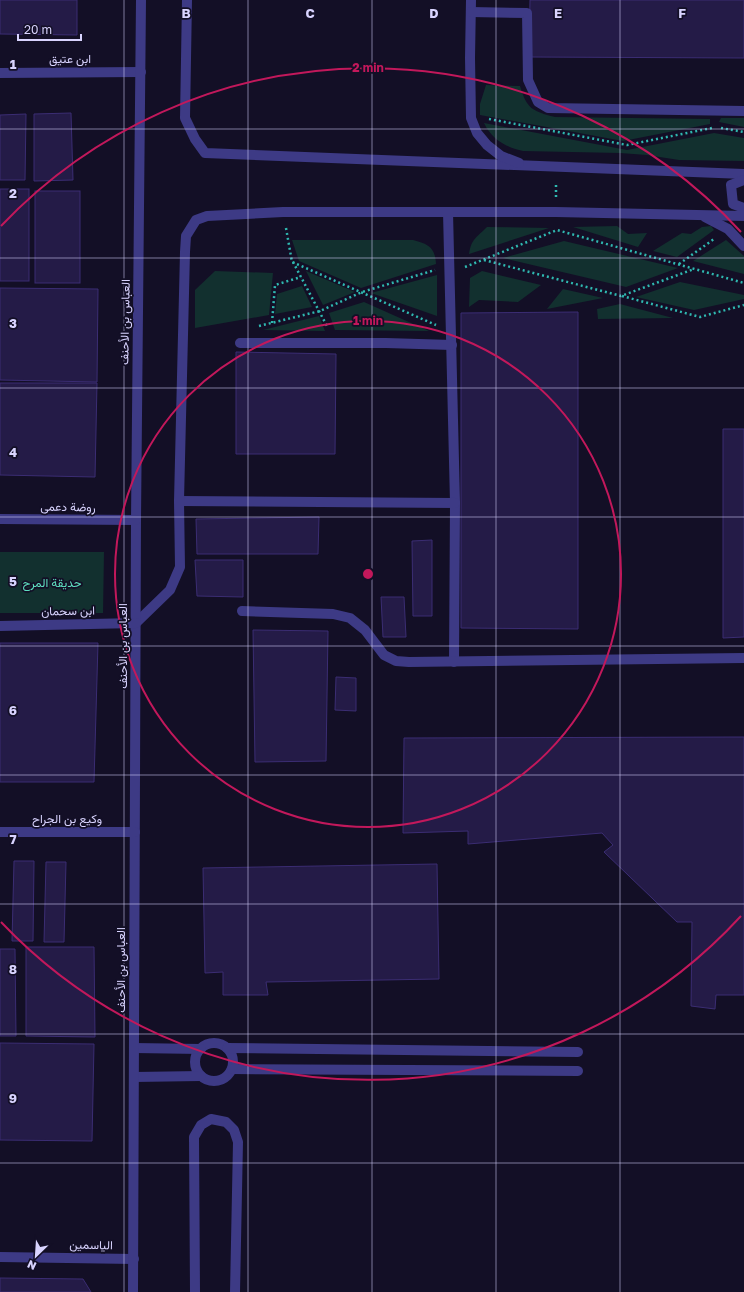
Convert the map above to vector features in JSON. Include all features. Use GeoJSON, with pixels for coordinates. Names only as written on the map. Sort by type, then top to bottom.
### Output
{"type":"FeatureCollection","features":[{"type":"Feature","properties":{"kind":"street","name":"العباس بن الأحنف"},"geometry":{"type":"LineString","coordinates":[[133,1292],[136,520],[141,0]]}},
{"type":"Feature","properties":{"kind":"street"},"geometry":{"type":"LineString","coordinates":[[187,0],[185,118],[195,139],[205,153],[556,168],[744,174]]}},
{"type":"Feature","properties":{"kind":"street"},"geometry":{"type":"LineString","coordinates":[[471,0],[471,116],[477,134],[487,145],[501,156],[526,166]]}},
{"type":"Feature","properties":{"kind":"street"},"geometry":{"type":"LineString","coordinates":[[471,12],[527,12],[528,80],[538,102],[548,108],[744,111]]}},
{"type":"Feature","properties":{"kind":"street","name":"ابن عتيق"},"geometry":{"type":"LineString","coordinates":[[0,73],[141,72]]}},
{"type":"Feature","properties":{"kind":"street"},"geometry":{"type":"LineString","coordinates":[[744,180],[731,185],[733,204],[744,208]]}},
{"type":"Feature","properties":{"kind":"street"},"geometry":{"type":"LineString","coordinates":[[136,623],[170,590],[180,567],[179,501],[186,236],[196,220],[207,216],[283,212],[556,212],[744,216]]}},
{"type":"Feature","properties":{"kind":"street"},"geometry":{"type":"LineString","coordinates":[[448,212],[455,503],[454,662]]}},
{"type":"Feature","properties":{"kind":"street"},"geometry":{"type":"LineString","coordinates":[[703,216],[728,229],[744,246]]}},
{"type":"Feature","properties":{"kind":"street"},"geometry":{"type":"LineString","coordinates":[[244,343],[452,345]]}},
{"type":"Feature","properties":{"kind":"street"},"geometry":{"type":"LineString","coordinates":[[179,501],[455,503]]}},
{"type":"Feature","properties":{"kind":"street","name":"روضة دعمى"},"geometry":{"type":"LineString","coordinates":[[0,519],[136,520]]}},
{"type":"Feature","properties":{"kind":"street"},"geometry":{"type":"LineString","coordinates":[[242,612],[333,614],[350,618],[365,630],[384,655],[396,661],[454,662],[744,658]]}},
{"type":"Feature","properties":{"kind":"street","name":"ابن سحمان"},"geometry":{"type":"LineString","coordinates":[[0,626],[136,623]]}},
{"type":"Feature","properties":{"kind":"street","name":"وكيع بن الجراح"},"geometry":{"type":"LineString","coordinates":[[0,832],[135,832]]}},
{"type":"Feature","properties":{"kind":"street"},"geometry":{"type":"LineString","coordinates":[[227,1048],[232,1055],[233,1062],[232,1069],[228,1075],[222,1080],[215,1081],[208,1080],[201,1076],[197,1070],[195,1062],[197,1055],[201,1049],[214,1043],[227,1048],[578,1052]]}},
{"type":"Feature","properties":{"kind":"street"},"geometry":{"type":"LineString","coordinates":[[134,1048],[201,1049]]}},
{"type":"Feature","properties":{"kind":"street"},"geometry":{"type":"LineString","coordinates":[[232,1069],[578,1070]]}},
{"type":"Feature","properties":{"kind":"street"},"geometry":{"type":"LineString","coordinates":[[134,1077],[201,1076]]}},
{"type":"Feature","properties":{"kind":"street"},"geometry":{"type":"LineString","coordinates":[[195,1292],[194,1137],[201,1125],[211,1119],[226,1122],[234,1130],[238,1142],[235,1292]]}},
{"type":"Feature","properties":{"kind":"street","name":"الياسمين"},"geometry":{"type":"LineString","coordinates":[[0,1257],[134,1259]]}},
{"type":"Feature","properties":{"kind":"path"},"geometry":{"type":"LineString","coordinates":[[471,116],[627,145],[715,127],[744,132]]}},
{"type":"Feature","properties":{"kind":"path"},"geometry":{"type":"LineString","coordinates":[[556,168],[557,230]]}},
{"type":"Feature","properties":{"kind":"path"},"geometry":{"type":"LineString","coordinates":[[283,212],[292,262],[320,311],[336,343]]}},
{"type":"Feature","properties":{"kind":"path"},"geometry":{"type":"LineString","coordinates":[[679,265],[728,229]]}},
{"type":"Feature","properties":{"kind":"path"},"geometry":{"type":"LineString","coordinates":[[244,343],[248,329],[320,311],[362,292],[484,260],[557,230],[744,283]]}},
{"type":"Feature","properties":{"kind":"path"},"geometry":{"type":"LineString","coordinates":[[484,260],[700,317],[744,305]]}},
{"type":"Feature","properties":{"kind":"path"},"geometry":{"type":"LineString","coordinates":[[292,262],[452,331]]}},
{"type":"Feature","properties":{"kind":"path"},"geometry":{"type":"LineString","coordinates":[[621,296],[694,269]]}},
{"type":"Feature","properties":{"kind":"path"},"geometry":{"type":"LineString","coordinates":[[272,323],[275,286],[301,277]]}},
{"type":"Feature","properties":{"kind":"green space"},"geometry":{"type":"Polygon","coordinates":[[[486,85],[520,86],[525,100],[532,108],[541,113],[555,117],[710,119],[710,124],[623,141],[480,115],[480,104],[486,85]]]}},
{"type":"Feature","properties":{"kind":"green space"},"geometry":{"type":"Polygon","coordinates":[[[721,118],[744,118],[744,127],[719,122],[721,118]]]}},
{"type":"Feature","properties":{"kind":"green space"},"geometry":{"type":"Polygon","coordinates":[[[484,123],[627,150],[714,133],[744,138],[744,161],[679,160],[620,153],[523,151],[500,142],[491,134],[484,123]]]}},
{"type":"Feature","properties":{"kind":"green space"},"geometry":{"type":"Polygon","coordinates":[[[617,226],[628,234],[647,233],[638,247],[573,227],[617,226]]]}},
{"type":"Feature","properties":{"kind":"green space"},"geometry":{"type":"Polygon","coordinates":[[[711,226],[714,230],[677,257],[653,251],[682,233],[691,234],[702,227],[711,226]]]}},
{"type":"Feature","properties":{"kind":"green space"},"geometry":{"type":"Polygon","coordinates":[[[487,227],[549,228],[469,254],[471,245],[477,236],[487,227]]]}},
{"type":"Feature","properties":{"kind":"green space"},"geometry":{"type":"Polygon","coordinates":[[[292,240],[413,240],[430,247],[434,254],[436,264],[361,288],[299,261],[292,240]]]}},
{"type":"Feature","properties":{"kind":"green space"},"geometry":{"type":"Polygon","coordinates":[[[726,240],[744,256],[744,274],[693,261],[726,240]]]}},
{"type":"Feature","properties":{"kind":"green space"},"geometry":{"type":"Polygon","coordinates":[[[564,241],[678,268],[626,287],[503,258],[564,241]]]}},
{"type":"Feature","properties":{"kind":"green space"},"geometry":{"type":"Polygon","coordinates":[[[215,271],[273,273],[269,315],[195,328],[195,290],[215,271]]]}},
{"type":"Feature","properties":{"kind":"green space"},"geometry":{"type":"Polygon","coordinates":[[[306,271],[355,292],[323,305],[306,271]]]}},
{"type":"Feature","properties":{"kind":"green space"},"geometry":{"type":"Polygon","coordinates":[[[482,271],[541,285],[518,302],[479,300],[469,307],[470,278],[482,271]]]}},
{"type":"Feature","properties":{"kind":"green space"},"geometry":{"type":"Polygon","coordinates":[[[437,275],[437,316],[371,293],[437,275]]]}},
{"type":"Feature","properties":{"kind":"green space"},"geometry":{"type":"Polygon","coordinates":[[[680,282],[744,295],[744,299],[694,310],[636,297],[680,282]]]}},
{"type":"Feature","properties":{"kind":"green space"},"geometry":{"type":"Polygon","coordinates":[[[302,286],[312,307],[275,314],[277,294],[302,286]]]}},
{"type":"Feature","properties":{"kind":"green space"},"geometry":{"type":"Polygon","coordinates":[[[563,289],[603,298],[547,309],[563,289]]]}},
{"type":"Feature","properties":{"kind":"green space"},"geometry":{"type":"Polygon","coordinates":[[[364,302],[429,331],[335,330],[329,313],[364,302]]]}},
{"type":"Feature","properties":{"kind":"green space"},"geometry":{"type":"Polygon","coordinates":[[[620,304],[673,318],[598,319],[597,309],[620,304]]]}},
{"type":"Feature","properties":{"kind":"green space"},"geometry":{"type":"Polygon","coordinates":[[[319,316],[325,331],[263,330],[319,316]]]}},
{"type":"Feature","properties":{"kind":"green space","name":"حديقة المرح"},"geometry":{"type":"Polygon","coordinates":[[[0,552],[104,552],[103,613],[0,613],[0,552]]]}},
{"type":"Feature","properties":{"kind":"building"},"geometry":{"type":"Polygon","coordinates":[[[0,0],[77,0],[77,35],[0,34],[0,0]]]}},
{"type":"Feature","properties":{"kind":"building"},"geometry":{"type":"Polygon","coordinates":[[[530,0],[744,0],[744,58],[529,57],[530,0]]]}},
{"type":"Feature","properties":{"kind":"building"},"geometry":{"type":"Polygon","coordinates":[[[71,113],[73,180],[34,181],[34,114],[71,113]]]}},
{"type":"Feature","properties":{"kind":"building"},"geometry":{"type":"Polygon","coordinates":[[[26,114],[25,180],[0,180],[0,115],[26,114]]]}},
{"type":"Feature","properties":{"kind":"building"},"geometry":{"type":"Polygon","coordinates":[[[0,189],[29,189],[29,281],[0,281],[0,189]]]}},
{"type":"Feature","properties":{"kind":"building"},"geometry":{"type":"Polygon","coordinates":[[[35,191],[80,191],[80,283],[35,283],[35,191]]]}},
{"type":"Feature","properties":{"kind":"building"},"geometry":{"type":"Polygon","coordinates":[[[0,288],[98,289],[97,382],[0,380],[0,288]]]}},
{"type":"Feature","properties":{"kind":"building"},"geometry":{"type":"Polygon","coordinates":[[[578,312],[578,629],[461,628],[461,313],[578,312]]]}},
{"type":"Feature","properties":{"kind":"building"},"geometry":{"type":"Polygon","coordinates":[[[236,352],[336,354],[335,454],[236,454],[236,352]]]}},
{"type":"Feature","properties":{"kind":"building"},"geometry":{"type":"Polygon","coordinates":[[[0,383],[97,383],[95,477],[0,475],[0,383]]]}},
{"type":"Feature","properties":{"kind":"building"},"geometry":{"type":"Polygon","coordinates":[[[723,429],[744,429],[744,637],[723,638],[723,429]]]}},
{"type":"Feature","properties":{"kind":"building"},"geometry":{"type":"Polygon","coordinates":[[[319,517],[318,554],[197,554],[196,519],[319,517]]]}},
{"type":"Feature","properties":{"kind":"building"},"geometry":{"type":"Polygon","coordinates":[[[432,540],[432,616],[413,616],[412,541],[432,540]]]}},
{"type":"Feature","properties":{"kind":"building"},"geometry":{"type":"Polygon","coordinates":[[[195,560],[243,560],[243,597],[197,596],[195,560]]]}},
{"type":"Feature","properties":{"kind":"building"},"geometry":{"type":"Polygon","coordinates":[[[381,597],[404,597],[406,637],[383,637],[381,597]]]}},
{"type":"Feature","properties":{"kind":"building"},"geometry":{"type":"Polygon","coordinates":[[[253,630],[328,631],[326,761],[255,762],[253,630]]]}},
{"type":"Feature","properties":{"kind":"building"},"geometry":{"type":"Polygon","coordinates":[[[0,643],[98,643],[94,782],[0,782],[0,643]]]}},
{"type":"Feature","properties":{"kind":"building"},"geometry":{"type":"Polygon","coordinates":[[[336,677],[356,678],[356,711],[335,710],[336,677]]]}},
{"type":"Feature","properties":{"kind":"building"},"geometry":{"type":"Polygon","coordinates":[[[744,737],[744,995],[716,995],[715,1009],[691,1006],[692,922],[677,922],[604,852],[613,845],[602,833],[468,844],[468,831],[403,833],[404,738],[744,737]]]}},
{"type":"Feature","properties":{"kind":"building"},"geometry":{"type":"Polygon","coordinates":[[[14,861],[34,861],[33,941],[12,941],[14,861]]]}},
{"type":"Feature","properties":{"kind":"building"},"geometry":{"type":"Polygon","coordinates":[[[46,862],[66,862],[64,942],[44,942],[46,862]]]}},
{"type":"Feature","properties":{"kind":"building"},"geometry":{"type":"Polygon","coordinates":[[[437,864],[439,979],[266,982],[268,995],[223,995],[223,972],[205,973],[203,868],[437,864]]]}},
{"type":"Feature","properties":{"kind":"building"},"geometry":{"type":"Polygon","coordinates":[[[26,947],[94,947],[95,1037],[26,1036],[26,947]]]}},
{"type":"Feature","properties":{"kind":"building"},"geometry":{"type":"Polygon","coordinates":[[[0,949],[15,949],[16,1036],[0,1036],[0,949]]]}},
{"type":"Feature","properties":{"kind":"building"},"geometry":{"type":"Polygon","coordinates":[[[0,1043],[94,1044],[92,1141],[0,1140],[0,1043]]]}},
{"type":"Feature","properties":{"kind":"building"},"geometry":{"type":"Polygon","coordinates":[[[0,1278],[83,1279],[91,1292],[0,1292],[0,1278]]]}}]}
